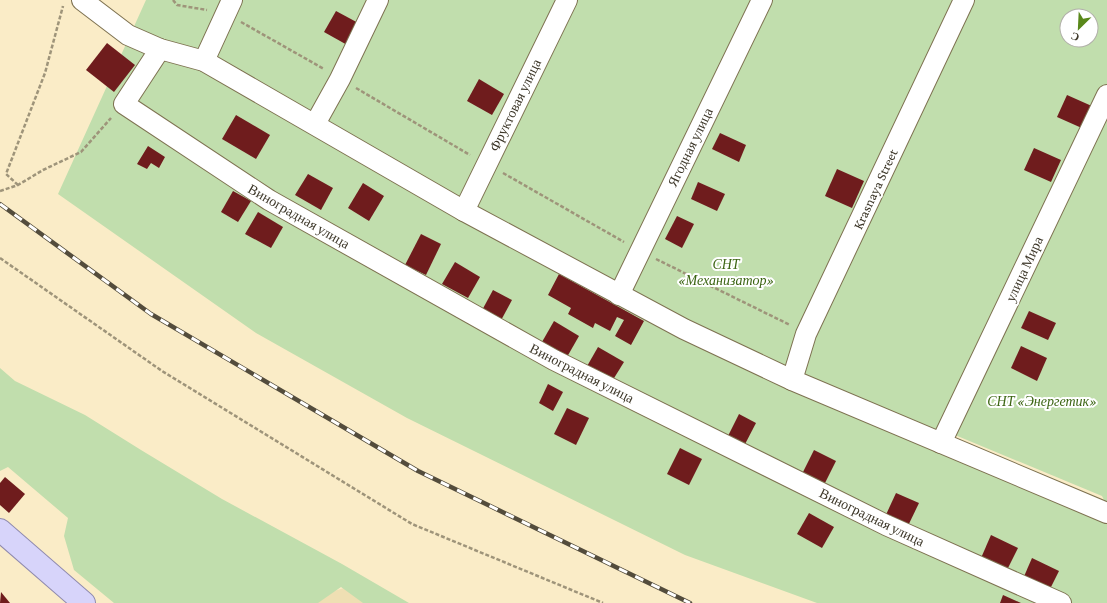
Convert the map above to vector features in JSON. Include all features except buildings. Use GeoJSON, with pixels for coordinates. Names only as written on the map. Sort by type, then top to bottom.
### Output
{"type":"FeatureCollection","features":[{"type":"Feature","properties":{"kind":"main road"},"geometry":{"type":"LineString","coordinates":[[0,530],[84,603]]}},
{"type":"Feature","properties":{"kind":"main road"},"geometry":{"type":"LineString","coordinates":[[0,545],[67,603]]}},
{"type":"Feature","properties":{"kind":"street"},"geometry":{"type":"LineString","coordinates":[[82,0],[128,35],[160,49],[204,61],[464,211],[618,295],[684,329],[792,380],[1107,513]]}},
{"type":"Feature","properties":{"kind":"street"},"geometry":{"type":"LineString","coordinates":[[204,61],[232,0]]}},
{"type":"Feature","properties":{"kind":"street"},"geometry":{"type":"LineString","coordinates":[[315,124],[340,79],[378,0]]}},
{"type":"Feature","properties":{"kind":"street","name":"Фруктовая улица"},"geometry":{"type":"LineString","coordinates":[[464,211],[567,0]]}},
{"type":"Feature","properties":{"kind":"street","name":"Ягодная улица"},"geometry":{"type":"LineString","coordinates":[[618,295],[762,0]]}},
{"type":"Feature","properties":{"kind":"street","name":"Krasnaya Street"},"geometry":{"type":"LineString","coordinates":[[792,380],[806,334],[964,0]]}},
{"type":"Feature","properties":{"kind":"street"},"geometry":{"type":"LineString","coordinates":[[124,104],[160,49]]}},
{"type":"Feature","properties":{"kind":"street","name":"улица Мира"},"geometry":{"type":"LineString","coordinates":[[941,443],[1107,95]]}},
{"type":"Feature","properties":{"kind":"street","name":"Виноградная улица"},"geometry":{"type":"LineString","coordinates":[[124,104],[269,200],[554,360],[886,525],[1061,603]]}},
{"type":"Feature","properties":{"kind":"path"},"geometry":{"type":"LineString","coordinates":[[18,185],[6,174],[45,73],[65,0]]}},
{"type":"Feature","properties":{"kind":"path"},"geometry":{"type":"LineString","coordinates":[[0,192],[18,185],[44,170],[81,152],[124,104]]}},
{"type":"Feature","properties":{"kind":"path"},"geometry":{"type":"LineString","coordinates":[[0,258],[162,371],[412,524],[603,603]]}},
{"type":"Feature","properties":{"kind":"shaded area"},"geometry":{"type":"Polygon","coordinates":[[[354,585],[380,603],[294,603],[354,585]]]}},
{"type":"Feature","properties":{"kind":"green space","name":"СНТ «Механизатор»"},"geometry":{"type":"Polygon","coordinates":[[[146,0],[1107,0],[1107,104],[950,439],[1107,510],[1107,603],[817,603],[685,555],[407,418],[256,333],[58,194],[146,0]]]}},
{"type":"Feature","properties":{"kind":"green space","name":"СНТ «Энергетик»"},"geometry":{"type":"Polygon","coordinates":[[[1107,114],[1107,506],[1102,496],[955,435],[1107,114]]]}},
{"type":"Feature","properties":{"kind":"green space"},"geometry":{"type":"Polygon","coordinates":[[[0,368],[15,381],[85,415],[222,499],[342,564],[409,603],[363,603],[341,587],[318,603],[114,603],[74,570],[64,536],[68,518],[8,467],[0,471],[0,368]]]}},
{"type":"Feature","properties":{"kind":"railway"},"geometry":{"type":"LineString","coordinates":[[0,204],[151,314],[418,471],[690,603]]}}]}
